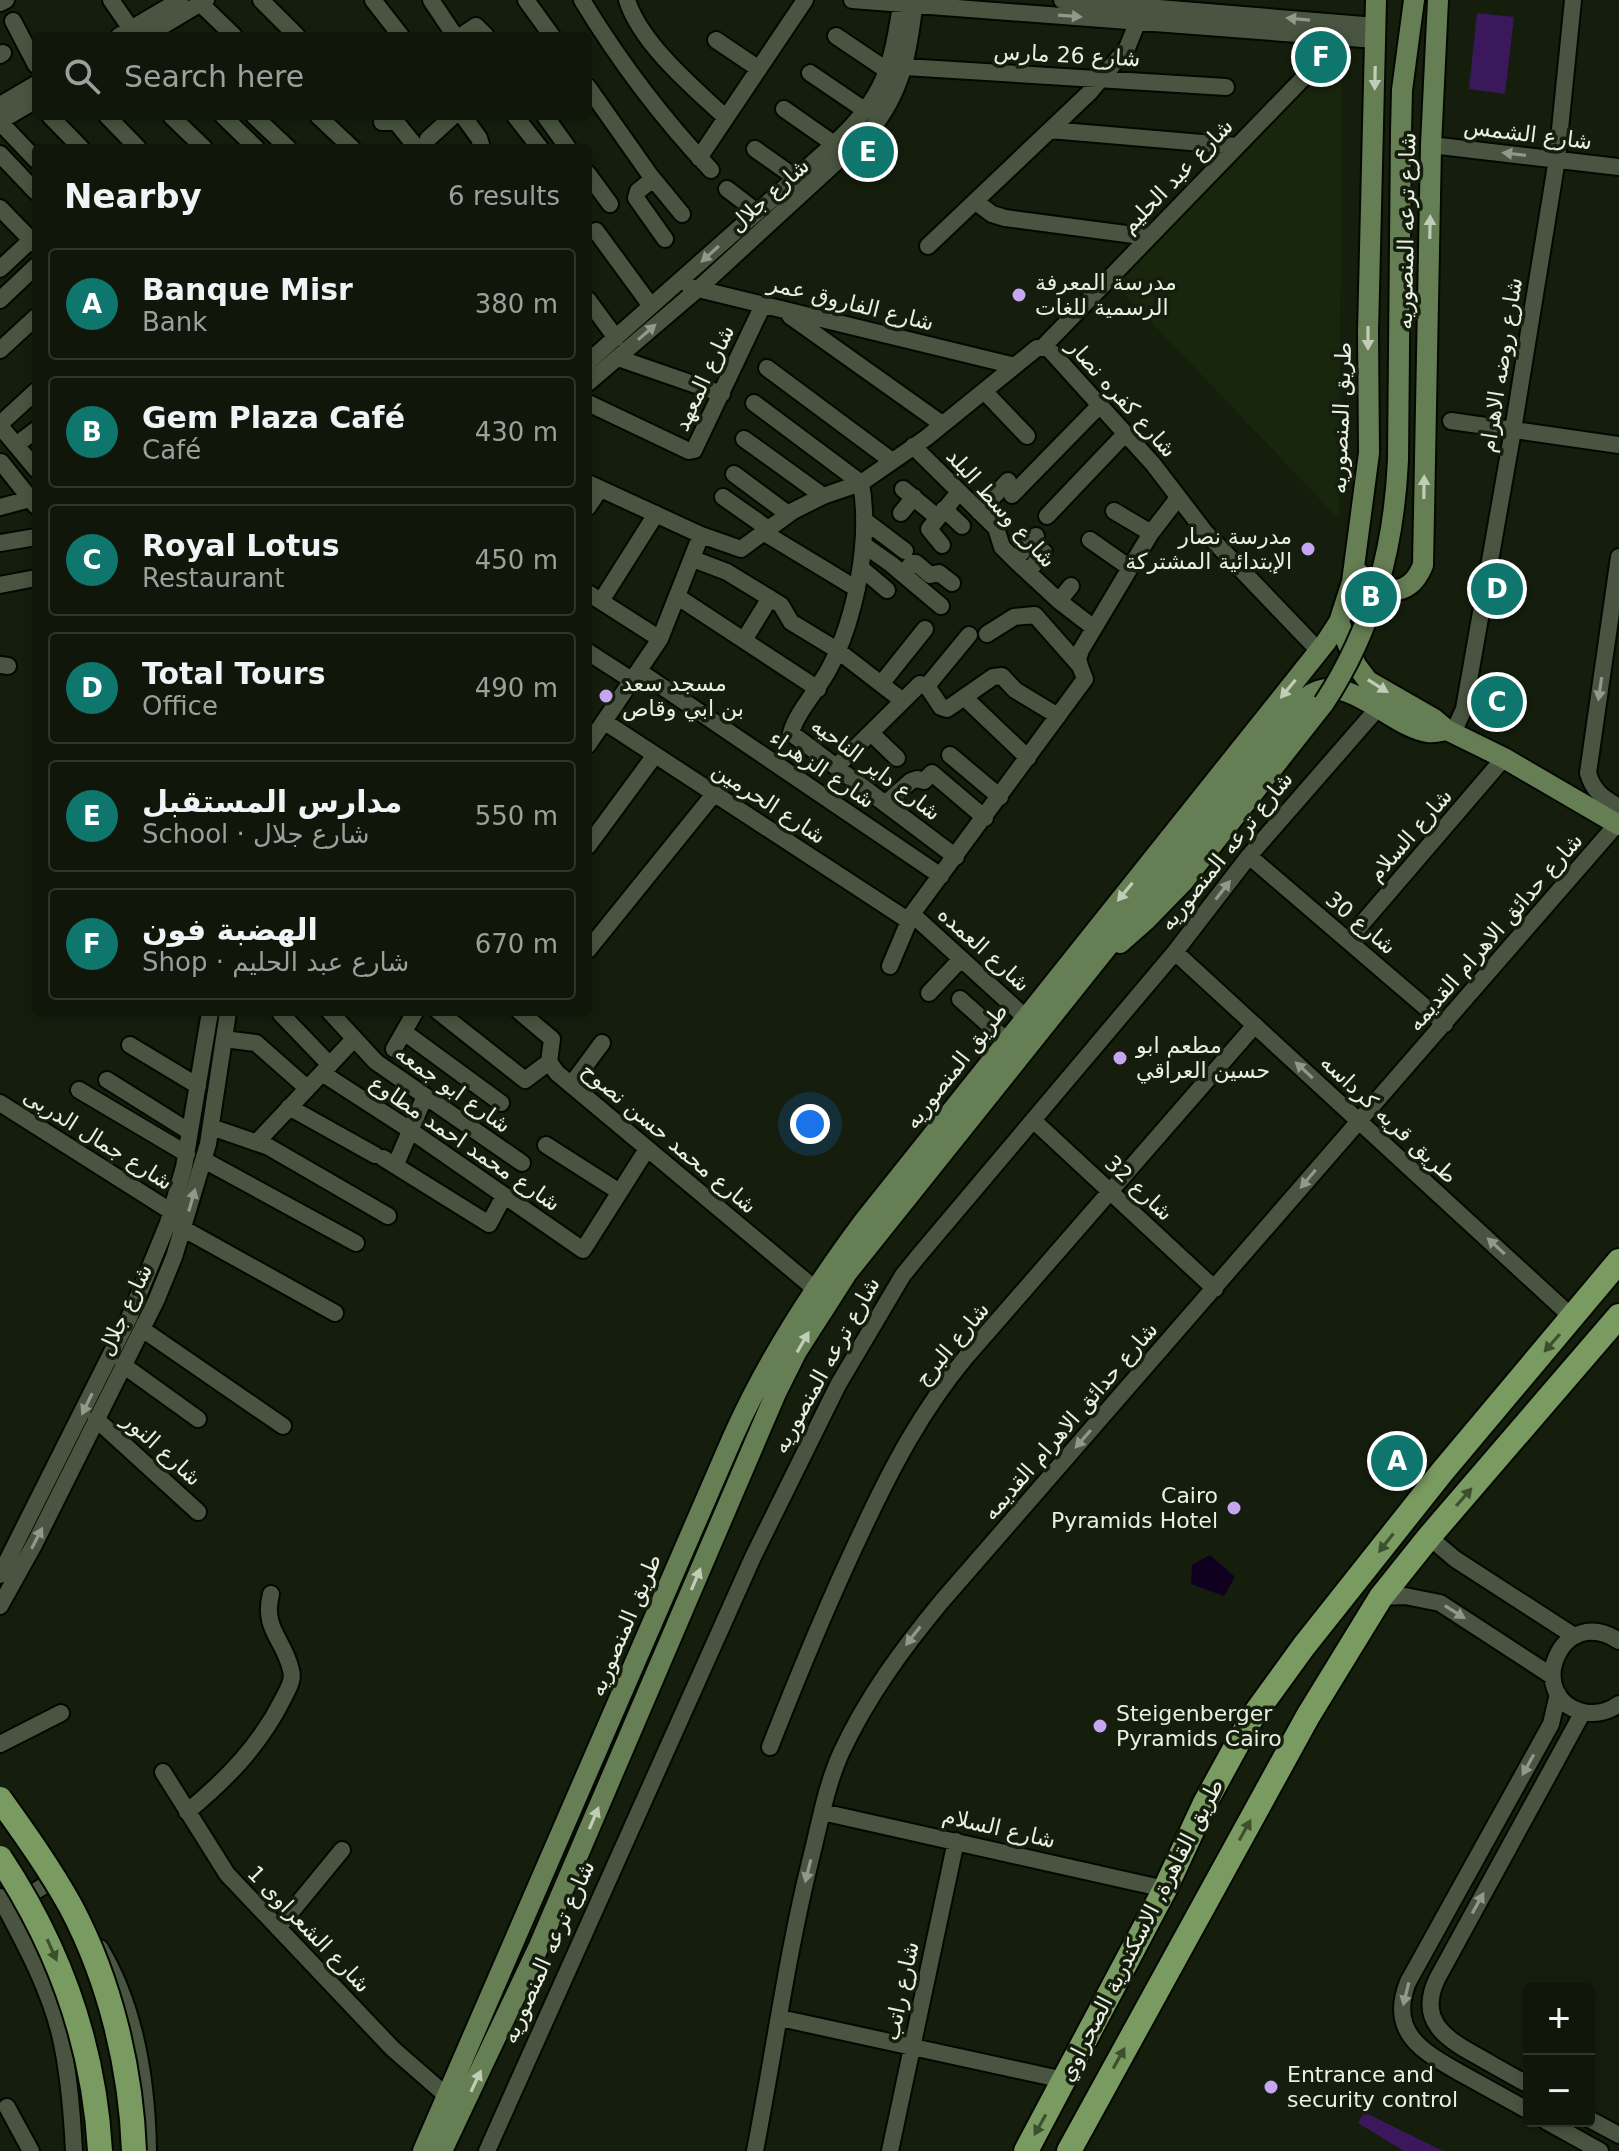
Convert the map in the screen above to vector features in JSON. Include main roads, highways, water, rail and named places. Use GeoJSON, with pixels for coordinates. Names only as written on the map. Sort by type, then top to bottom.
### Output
{"type":"FeatureCollection","features":[{"type":"Feature","properties":{"kind":"highway","name":"طريق القاهرة, الاسكندرية الصحراوي"},"geometry":{"type":"LineString","coordinates":[[1026,2151],[1165,1889],[1205,1803],[1259,1708],[1304,1646],[1442,1472],[1619,1261]]}},
{"type":"Feature","properties":{"kind":"highway","name":"طريق القاهرة, الاسكندرية الصحراوي"},"geometry":{"type":"LineString","coordinates":[[1069,2151],[1308,1716],[1381,1597],[1619,1316]]}},
{"type":"Feature","properties":{"kind":"highway"},"geometry":{"type":"LineString","coordinates":[[0,1799],[50,1870],[91,1951],[119,2037],[128,2082],[134,2151]]}},
{"type":"Feature","properties":{"kind":"highway"},"geometry":{"type":"LineString","coordinates":[[0,1858],[42,1926],[64,1976],[91,2068],[100,2151]]}},
{"type":"Feature","properties":{"kind":"main road"},"geometry":{"type":"LineString","coordinates":[[1092,965],[1146,920],[1191,872],[1324,703],[1352,656],[1372,609],[1386,561],[1397,485],[1401,118],[1414,0]]}},
{"type":"Feature","properties":{"kind":"main road","name":"شارع ترعه المنصوريه"},"geometry":{"type":"LineString","coordinates":[[1354,568],[1371,585],[1391,591],[1411,583],[1423,565],[1431,145],[1438,0]]}},
{"type":"Feature","properties":{"kind":"main road","name":"طريق المنصوريه"},"geometry":{"type":"LineString","coordinates":[[423,2151],[745,1409],[776,1350],[814,1288],[1339,622],[1349,595],[1354,568],[1369,453],[1368,332],[1375,15]]}},
{"type":"Feature","properties":{"kind":"main road"},"geometry":{"type":"LineString","coordinates":[[1339,622],[1356,665],[1368,681],[1450,731],[1618,819]]}},
{"type":"Feature","properties":{"kind":"main road","name":"طريق المنصوريه"},"geometry":{"type":"LineString","coordinates":[[442,2151],[539,1946],[770,1405],[821,1311],[875,1236],[1307,697],[1318,689],[1340,688],[1417,729],[1432,733],[1450,731]]}},
{"type":"Feature","properties":{"kind":"main road"},"geometry":{"type":"LineString","coordinates":[[631,1674],[652,1683]]}},
{"type":"Feature","properties":{"kind":"main road"},"geometry":{"type":"LineString","coordinates":[[450,2151],[454,2127]]}},
{"type":"Feature","properties":{"kind":"place","name":"الهضبة فون"},"geometry":{"type":"Point","coordinates":[1321,57]}},
{"type":"Feature","properties":{"kind":"place","name":"مدارس المستقبل"},"geometry":{"type":"Point","coordinates":[868,152]}},
{"type":"Feature","properties":{"kind":"place","name":"مدرسة المعرفة الرسمية للغات"},"geometry":{"type":"Point","coordinates":[1019,295]}},
{"type":"Feature","properties":{"kind":"place","name":"مدرسة نصار الإبتدائية المشتركة"},"geometry":{"type":"Point","coordinates":[1308,549]}},
{"type":"Feature","properties":{"kind":"place","name":"Total Tours"},"geometry":{"type":"Point","coordinates":[1497,589]}},
{"type":"Feature","properties":{"kind":"place","name":"Gem Plaza Café"},"geometry":{"type":"Point","coordinates":[1371,597]}},
{"type":"Feature","properties":{"kind":"place","name":"مسجد سعد بن ابي وقاص"},"geometry":{"type":"Point","coordinates":[606,696]}},
{"type":"Feature","properties":{"kind":"place","name":"Royal Lotus"},"geometry":{"type":"Point","coordinates":[1497,702]}},
{"type":"Feature","properties":{"kind":"place","name":"مطعم ابو حسين العراقي"},"geometry":{"type":"Point","coordinates":[1120,1058]}},
{"type":"Feature","properties":{"kind":"place","name":"Banque Misr"},"geometry":{"type":"Point","coordinates":[1397,1461]}},
{"type":"Feature","properties":{"kind":"place","name":"Cairo Pyramids Hotel"},"geometry":{"type":"Point","coordinates":[1234,1508]}},
{"type":"Feature","properties":{"kind":"place","name":"Steigenberger Pyramids Cairo"},"geometry":{"type":"Point","coordinates":[1100,1726]}},
{"type":"Feature","properties":{"kind":"place","name":"Entrance and security control"},"geometry":{"type":"Point","coordinates":[1271,2087]}}]}
